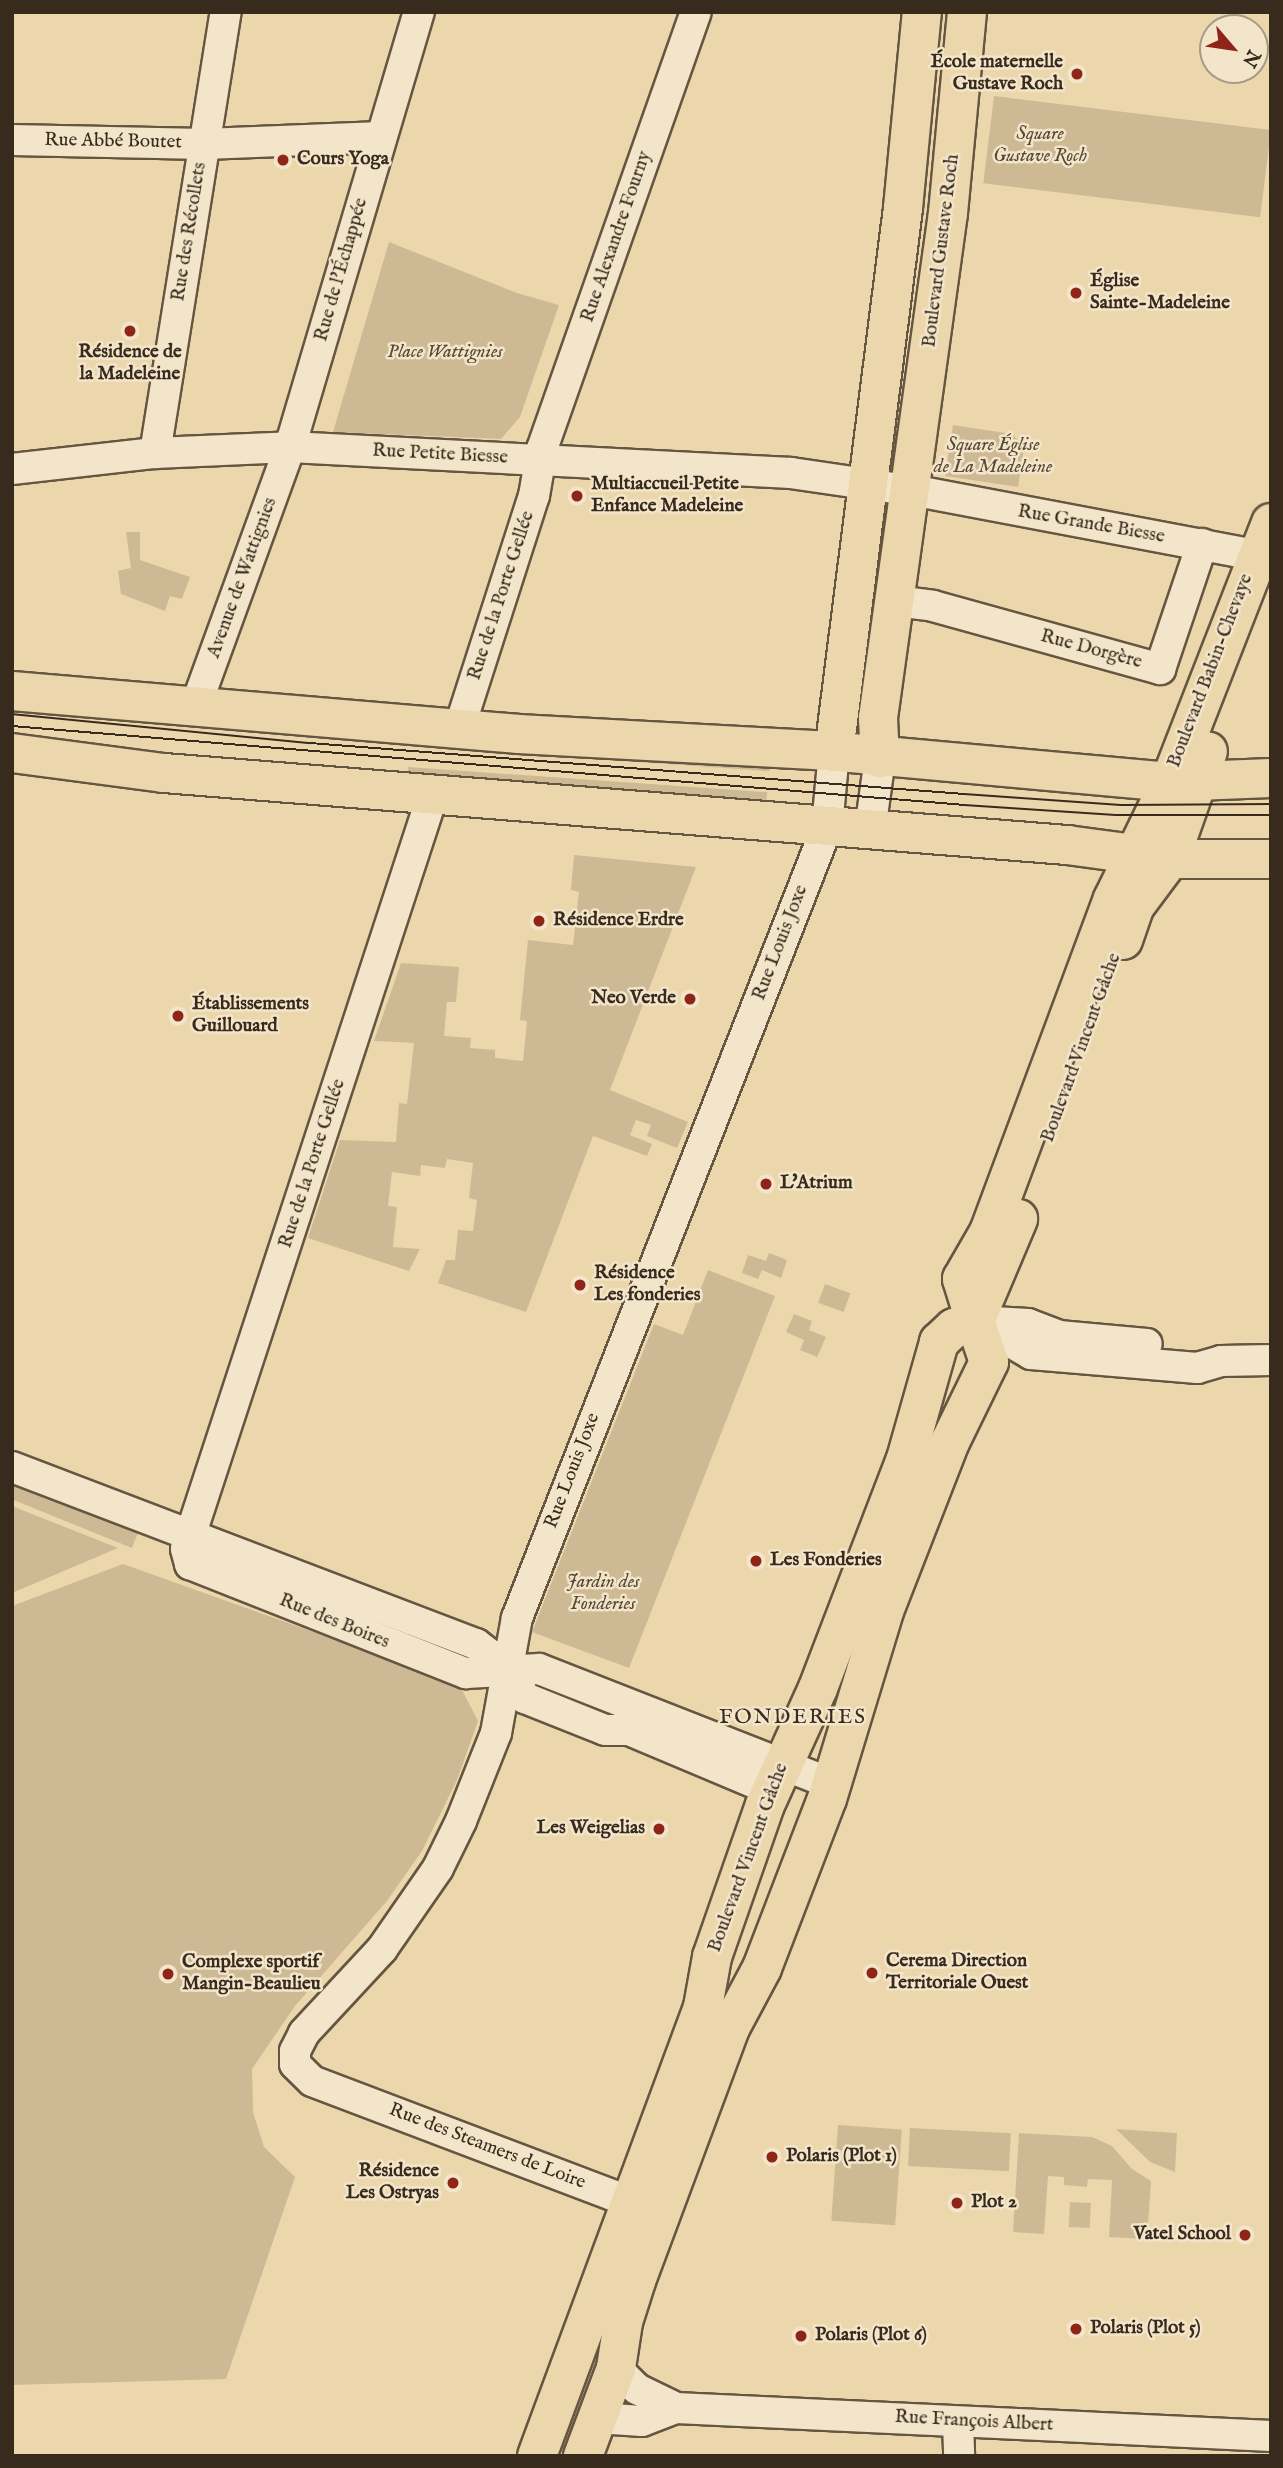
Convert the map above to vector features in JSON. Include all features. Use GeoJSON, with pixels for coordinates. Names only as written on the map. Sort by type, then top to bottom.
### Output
{"type":"FeatureCollection","features":[{"type":"Feature","properties":{"kind":"main road"},"geometry":{"type":"LineString","coordinates":[[834,752],[897,249],[922,12]]}},
{"type":"Feature","properties":{"kind":"main road","name":"Boulevard Gustave Roch"},"geometry":{"type":"LineString","coordinates":[[880,758],[878,718],[942,253],[967,12]]}},
{"type":"Feature","properties":{"kind":"main road"},"geometry":{"type":"LineString","coordinates":[[897,249],[942,253]]}},
{"type":"Feature","properties":{"kind":"main road","name":"Boulevard Babin-Chevaye"},"geometry":{"type":"LineString","coordinates":[[1184,781],[1267,555]]}},
{"type":"Feature","properties":{"kind":"main road"},"geometry":{"type":"LineString","coordinates":[[12,691],[459,729],[834,752],[880,758],[1184,781],[1271,778]]}},
{"type":"Feature","properties":{"kind":"main road"},"geometry":{"type":"LineString","coordinates":[[12,754],[164,773],[870,830],[1151,857],[1271,859]]}},
{"type":"Feature","properties":{"kind":"main road","name":"Boulevard Vincent Gâche"},"geometry":{"type":"LineString","coordinates":[[583,2456],[616,2368],[646,2208],[703,2007],[715,1947],[777,1776],[818,1688],[901,1472],[939,1342],[954,1328],[975,1321],[992,1291],[1151,857],[1184,781]]}},
{"type":"Feature","properties":{"kind":"main road","name":"Boulevard Vincent Gâche"},"geometry":{"type":"LineString","coordinates":[[537,2456],[646,2208],[730,2028],[762,1968],[832,1784],[884,1611],[950,1442],[989,1362],[975,1321]]}},
{"type":"Feature","properties":{"kind":"street","name":"Rue des Récollets"},"geometry":{"type":"LineString","coordinates":[[155,453],[226,12]]}},
{"type":"Feature","properties":{"kind":"street","name":"Rue de l'Échappée"},"geometry":{"type":"LineString","coordinates":[[290,447],[419,12]]}},
{"type":"Feature","properties":{"kind":"street","name":"Rue Alexandre Fourny"},"geometry":{"type":"LineString","coordinates":[[540,461],[695,12]]}},
{"type":"Feature","properties":{"kind":"street","name":"Rue Abbé Boutet"},"geometry":{"type":"LineString","coordinates":[[12,140],[205,144],[381,137]]}},
{"type":"Feature","properties":{"kind":"street","name":"Rue Petite Biesse"},"geometry":{"type":"LineString","coordinates":[[12,469],[155,453],[290,447],[791,473],[867,484]]}},
{"type":"Feature","properties":{"kind":"street","name":"Avenue de Wattignies"},"geometry":{"type":"LineString","coordinates":[[195,708],[290,447]]}},
{"type":"Feature","properties":{"kind":"street","name":"Rue de la Porte Gellée"},"geometry":{"type":"LineString","coordinates":[[459,729],[534,496],[540,461]]}},
{"type":"Feature","properties":{"kind":"street"},"geometry":{"type":"LineString","coordinates":[[867,484],[911,490]]}},
{"type":"Feature","properties":{"kind":"street","name":"Rue Grande Biesse"},"geometry":{"type":"LineString","coordinates":[[911,490],[1267,555]]}},
{"type":"Feature","properties":{"kind":"street","name":"Rue Dorgère"},"geometry":{"type":"LineString","coordinates":[[895,601],[933,606],[1160,668],[1202,544]]}},
{"type":"Feature","properties":{"kind":"street","name":"Rue Louis Joxe"},"geometry":{"type":"LineString","coordinates":[[312,2081],[295,2064],[295,2051],[304,2033],[382,1950],[438,1868],[496,1733],[510,1670],[517,1618],[827,827],[834,752]]}},
{"type":"Feature","properties":{"kind":"street"},"geometry":{"type":"LineString","coordinates":[[870,830],[880,758]]}},
{"type":"Feature","properties":{"kind":"street","name":"Rue de la Porte Gellée"},"geometry":{"type":"LineString","coordinates":[[191,1534],[433,794]]}},
{"type":"Feature","properties":{"kind":"street"},"geometry":{"type":"LineString","coordinates":[[975,1321],[1031,1353],[1197,1368],[1221,1361],[1271,1360]]}},
{"type":"Feature","properties":{"kind":"street"},"geometry":{"type":"LineString","coordinates":[[12,1466],[191,1534]]}},
{"type":"Feature","properties":{"kind":"street","name":"Rue des Boires"},"geometry":{"type":"LineString","coordinates":[[191,1534],[186,1549],[190,1564],[466,1673],[539,1668],[629,1716],[777,1776],[832,1784]]}},
{"type":"Feature","properties":{"kind":"street","name":"Rue des Steamers de Loire"},"geometry":{"type":"LineString","coordinates":[[312,2081],[646,2208]]}},
{"type":"Feature","properties":{"kind":"street","name":"Rue François Albert"},"geometry":{"type":"LineString","coordinates":[[616,2368],[637,2389],[676,2408],[1271,2436]]}},
{"type":"Feature","properties":{"kind":"street","name":"Rue François Albert"},"geometry":{"type":"LineString","coordinates":[[597,2418],[642,2421],[676,2408]]}},
{"type":"Feature","properties":{"kind":"street"},"geometry":{"type":"LineString","coordinates":[[958,2422],[959,2456]]}},
{"type":"Feature","properties":{"kind":"green space","name":"Square Gustave Roch"},"geometry":{"type":"Polygon","coordinates":[[[994,96],[1271,130],[1260,217],[983,183],[994,96]]]}},
{"type":"Feature","properties":{"kind":"green space","name":"Place Wattignies"},"geometry":{"type":"Polygon","coordinates":[[[389,242],[517,293],[559,305],[520,417],[501,439],[333,432],[389,242]]]}},
{"type":"Feature","properties":{"kind":"green space","name":"Square Église de La Madeleine"},"geometry":{"type":"Polygon","coordinates":[[[953,425],[1012,434],[1024,448],[1018,487],[945,476],[953,425]]]}},
{"type":"Feature","properties":{"kind":"green space"},"geometry":{"type":"Polygon","coordinates":[[[126,532],[140,532],[140,560],[190,577],[182,599],[170,596],[165,611],[121,594],[118,571],[131,568],[126,532]]]}},
{"type":"Feature","properties":{"kind":"green space"},"geometry":{"type":"Polygon","coordinates":[[[410,737],[770,762],[769,771],[409,746],[410,737]]]}},
{"type":"Feature","properties":{"kind":"green space"},"geometry":{"type":"Polygon","coordinates":[[[408,767],[767,792],[766,801],[407,776],[408,767]]]}},
{"type":"Feature","properties":{"kind":"green space"},"geometry":{"type":"Polygon","coordinates":[[[574,855],[696,867],[610,1090],[688,1122],[677,1148],[647,1136],[651,1125],[636,1120],[630,1135],[652,1144],[647,1156],[593,1136],[526,1312],[438,1283],[446,1260],[455,1260],[458,1230],[473,1231],[477,1200],[469,1198],[473,1163],[447,1159],[445,1168],[421,1165],[420,1176],[392,1172],[388,1206],[397,1207],[393,1247],[420,1249],[409,1271],[308,1238],[340,1140],[396,1142],[399,1103],[407,1104],[414,1043],[374,1041],[401,963],[459,967],[456,1002],[447,1002],[444,1036],[471,1038],[470,1048],[495,1050],[495,1058],[523,1061],[527,1021],[520,1020],[528,940],[573,945],[579,892],[571,890],[574,855]]]}},
{"type":"Feature","properties":{"kind":"green space"},"geometry":{"type":"Polygon","coordinates":[[[769,1253],[787,1260],[781,1278],[762,1270],[758,1279],[742,1273],[748,1255],[766,1261],[769,1253]]]}},
{"type":"Feature","properties":{"kind":"green space","name":"Jardin des Fonderies"},"geometry":{"type":"Polygon","coordinates":[[[708,1270],[775,1296],[629,1668],[532,1632],[654,1324],[683,1335],[708,1270]]]}},
{"type":"Feature","properties":{"kind":"green space"},"geometry":{"type":"Polygon","coordinates":[[[825,1284],[850,1293],[844,1312],[818,1303],[825,1284]]]}},
{"type":"Feature","properties":{"kind":"green space"},"geometry":{"type":"Polygon","coordinates":[[[794,1314],[812,1321],[809,1330],[826,1337],[817,1357],[800,1350],[804,1340],[786,1332],[794,1314]]]}},
{"type":"Feature","properties":{"kind":"green space"},"geometry":{"type":"Polygon","coordinates":[[[12,1479],[139,1530],[132,1548],[12,1499],[12,1479]]]}},
{"type":"Feature","properties":{"kind":"green space"},"geometry":{"type":"Polygon","coordinates":[[[12,1506],[118,1548],[12,1593],[12,1506]]]}},
{"type":"Feature","properties":{"kind":"green space","name":"Complexe sportif Mangin-Beaulieu"},"geometry":{"type":"Polygon","coordinates":[[[123,1564],[459,1684],[478,1721],[457,1780],[422,1851],[387,1901],[295,2006],[252,2069],[253,2112],[264,2147],[295,2177],[226,2379],[12,2385],[12,1606],[123,1564]]]}},
{"type":"Feature","properties":{"kind":"green space"},"geometry":{"type":"Polygon","coordinates":[[[838,2125],[902,2129],[895,2225],[831,2221],[838,2125]]]}},
{"type":"Feature","properties":{"kind":"green space"},"geometry":{"type":"Polygon","coordinates":[[[910,2128],[1011,2133],[1009,2171],[908,2166],[910,2128]]]}},
{"type":"Feature","properties":{"kind":"green space"},"geometry":{"type":"Polygon","coordinates":[[[1116,2129],[1177,2133],[1175,2172],[1150,2162],[1116,2129]]]}},
{"type":"Feature","properties":{"kind":"green space"},"geometry":{"type":"Polygon","coordinates":[[[1019,2133],[1092,2137],[1112,2146],[1132,2169],[1151,2181],[1147,2239],[1109,2237],[1112,2180],[1088,2179],[1087,2187],[1064,2185],[1064,2177],[1048,2176],[1044,2234],[1013,2232],[1019,2133]]]}},
{"type":"Feature","properties":{"kind":"green space"},"geometry":{"type":"Polygon","coordinates":[[[1070,2202],[1091,2203],[1090,2228],[1069,2227],[1070,2202]]]}},
{"type":"Feature","properties":{"kind":"tram line"},"geometry":{"type":"LineString","coordinates":[[12,714],[310,743],[964,794],[1121,805],[1271,804]]}},
{"type":"Feature","properties":{"kind":"tram line"},"geometry":{"type":"LineString","coordinates":[[12,726],[964,805],[1116,815],[1271,815]]}},
{"type":"Feature","properties":{"kind":"place","name":"École maternelle Gustave Roch"},"geometry":{"type":"Point","coordinates":[1077,74]}},
{"type":"Feature","properties":{"kind":"place","name":"Cours Yoga"},"geometry":{"type":"Point","coordinates":[283,160]}},
{"type":"Feature","properties":{"kind":"place","name":"Église Sainte-Madeleine"},"geometry":{"type":"Point","coordinates":[1076,293]}},
{"type":"Feature","properties":{"kind":"place","name":"Résidence de la Madeleine"},"geometry":{"type":"Point","coordinates":[130,331]}},
{"type":"Feature","properties":{"kind":"place","name":"Multiaccueil Petite Enfance Madeleine"},"geometry":{"type":"Point","coordinates":[577,496]}},
{"type":"Feature","properties":{"kind":"place","name":"Résidence Erdre"},"geometry":{"type":"Point","coordinates":[539,921]}},
{"type":"Feature","properties":{"kind":"place","name":"Neo Verde"},"geometry":{"type":"Point","coordinates":[690,999]}},
{"type":"Feature","properties":{"kind":"place","name":"Établissements Guillouard"},"geometry":{"type":"Point","coordinates":[178,1016]}},
{"type":"Feature","properties":{"kind":"place","name":"L'Atrium"},"geometry":{"type":"Point","coordinates":[766,1184]}},
{"type":"Feature","properties":{"kind":"place","name":"Résidence Les fonderies"},"geometry":{"type":"Point","coordinates":[580,1285]}},
{"type":"Feature","properties":{"kind":"place","name":"Les Fonderies"},"geometry":{"type":"Point","coordinates":[756,1561]}},
{"type":"Feature","properties":{"kind":"place","name":"Les Weigelias"},"geometry":{"type":"Point","coordinates":[659,1829]}},
{"type":"Feature","properties":{"kind":"place","name":"Cerema Direction Territoriale Ouest"},"geometry":{"type":"Point","coordinates":[872,1973]}},
{"type":"Feature","properties":{"kind":"place","name":"Complexe sportif Mangin-Beaulieu"},"geometry":{"type":"Point","coordinates":[168,1974]}},
{"type":"Feature","properties":{"kind":"place","name":"Polaris (Plot 1)"},"geometry":{"type":"Point","coordinates":[772,2157]}},
{"type":"Feature","properties":{"kind":"place","name":"Résidence Les Ostryas"},"geometry":{"type":"Point","coordinates":[453,2183]}},
{"type":"Feature","properties":{"kind":"place","name":"Plot 2"},"geometry":{"type":"Point","coordinates":[957,2203]}},
{"type":"Feature","properties":{"kind":"place","name":"Vatel School"},"geometry":{"type":"Point","coordinates":[1245,2235]}},
{"type":"Feature","properties":{"kind":"place","name":"Polaris (Plot 5)"},"geometry":{"type":"Point","coordinates":[1076,2329]}},
{"type":"Feature","properties":{"kind":"place","name":"Polaris (Plot 6)"},"geometry":{"type":"Point","coordinates":[801,2336]}},
{"type":"Feature","properties":{"kind":"district","name":"FONDERIES"},"geometry":{"type":"Point","coordinates":[793,1718]}}]}
